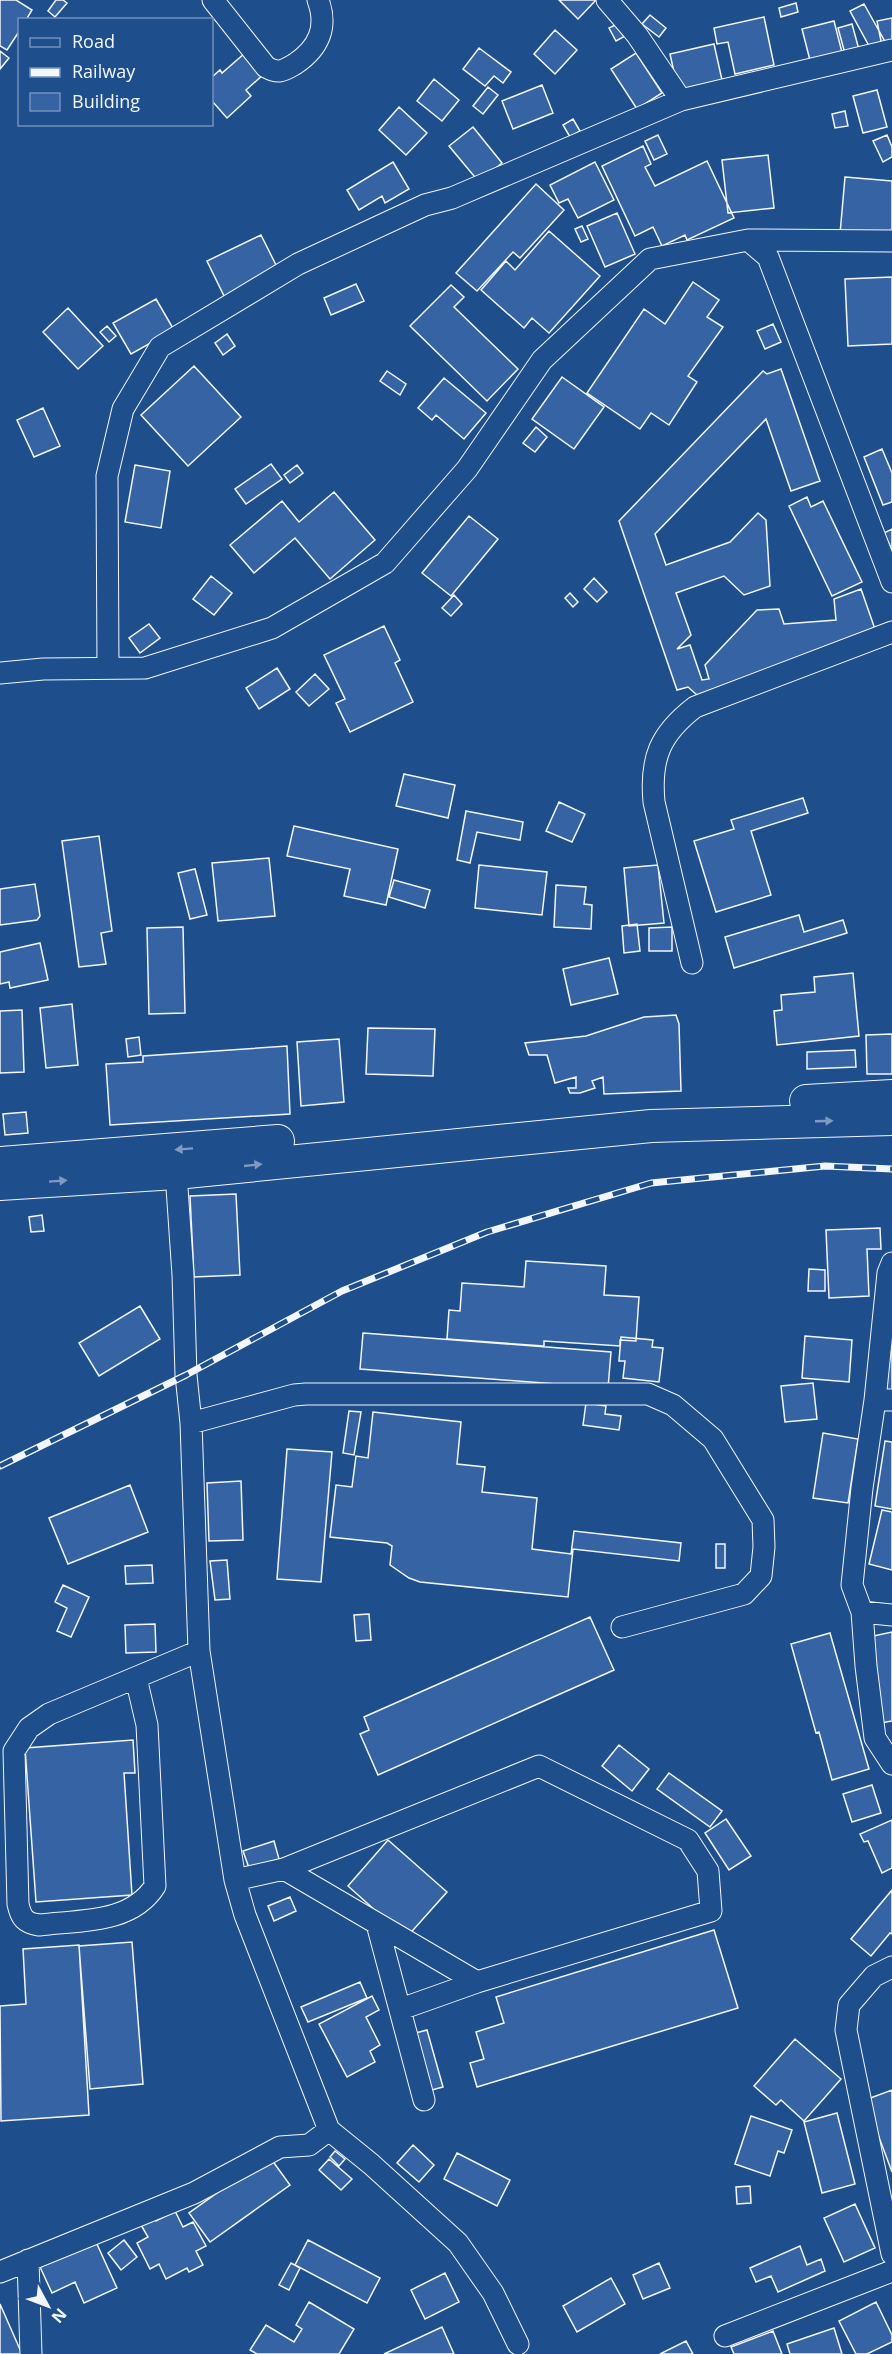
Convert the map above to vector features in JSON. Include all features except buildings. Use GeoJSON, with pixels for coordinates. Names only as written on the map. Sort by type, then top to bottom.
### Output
{"type":"FeatureCollection","features":[{"type":"Feature","properties":{"kind":"highway"},"geometry":{"type":"LineString","coordinates":[[0,1163],[766,1103],[892,1096]]}},
{"type":"Feature","properties":{"kind":"highway"},"geometry":{"type":"LineString","coordinates":[[0,1184],[176,1173],[651,1126],[892,1119]]}},
{"type":"Feature","properties":{"kind":"street"},"geometry":{"type":"LineString","coordinates":[[213,0],[266,67],[275,72],[283,72],[309,54],[319,37],[323,20],[318,0]]}},
{"type":"Feature","properties":{"kind":"street"},"geometry":{"type":"LineString","coordinates":[[607,0],[637,35],[681,100]]}},
{"type":"Feature","properties":{"kind":"street"},"geometry":{"type":"LineString","coordinates":[[108,668],[107,476],[123,409],[160,347],[298,264],[425,205],[452,198],[681,100],[892,50]]}},
{"type":"Feature","properties":{"kind":"street"},"geometry":{"type":"LineString","coordinates":[[748,240],[768,257],[892,582]]}},
{"type":"Feature","properties":{"kind":"street"},"geometry":{"type":"LineString","coordinates":[[0,673],[43,669],[145,668],[272,628],[386,564],[467,469],[542,360],[650,259],[748,240],[892,241]]}},
{"type":"Feature","properties":{"kind":"street"},"geometry":{"type":"LineString","coordinates":[[692,963],[654,802],[652,780],[655,758],[664,738],[678,720],[695,707],[892,632]]}},
{"type":"Feature","properties":{"kind":"street"},"geometry":{"type":"LineString","coordinates":[[176,1173],[183,1275],[186,1375],[191,1423],[199,1651],[235,1880],[245,1915],[329,2130],[371,2164],[458,2244],[493,2293],[518,2344]]}},
{"type":"Feature","properties":{"kind":"street"},"geometry":{"type":"LineString","coordinates":[[892,1263],[888,1273],[884,1400],[862,1488],[852,1585],[862,1612],[875,1738],[892,1764]]}},
{"type":"Feature","properties":{"kind":"street"},"geometry":{"type":"LineString","coordinates":[[191,1423],[294,1395],[306,1394],[648,1394],[673,1405],[713,1439],[763,1520],[764,1547],[761,1576],[744,1594],[622,1627]]}},
{"type":"Feature","properties":{"kind":"street"},"geometry":{"type":"LineString","coordinates":[[862,1612],[892,1615]]}},
{"type":"Feature","properties":{"kind":"street"},"geometry":{"type":"LineString","coordinates":[[136,1678],[147,1725],[155,1886],[147,1899],[120,1915],[39,1925],[27,1923],[20,1916],[18,1904],[14,1751],[29,1728],[49,1714],[199,1651]]}},
{"type":"Feature","properties":{"kind":"street"},"geometry":{"type":"LineString","coordinates":[[235,1880],[284,1869],[539,1766],[688,1840],[708,1870],[711,1911],[477,1982],[400,2009]]}},
{"type":"Feature","properties":{"kind":"street"},"geometry":{"type":"LineString","coordinates":[[284,1869],[477,1982]]}},
{"type":"Feature","properties":{"kind":"street"},"geometry":{"type":"LineString","coordinates":[[377,1924],[424,2100]]}},
{"type":"Feature","properties":{"kind":"street"},"geometry":{"type":"LineString","coordinates":[[892,1967],[874,1976],[849,2005],[846,2030],[892,2254]]}},
{"type":"Feature","properties":{"kind":"street"},"geometry":{"type":"LineString","coordinates":[[0,2272],[194,2193],[280,2147],[309,2145],[329,2130]]}},
{"type":"Feature","properties":{"kind":"street"},"geometry":{"type":"LineString","coordinates":[[27,2260],[31,2354]]}},
{"type":"Feature","properties":{"kind":"street"},"geometry":{"type":"LineString","coordinates":[[726,2336],[892,2271]]}},
{"type":"Feature","properties":{"kind":"railway"},"geometry":{"type":"LineString","coordinates":[[0,1466],[186,1375],[342,1291],[487,1232],[651,1183],[825,1166],[892,1169]]}}]}
